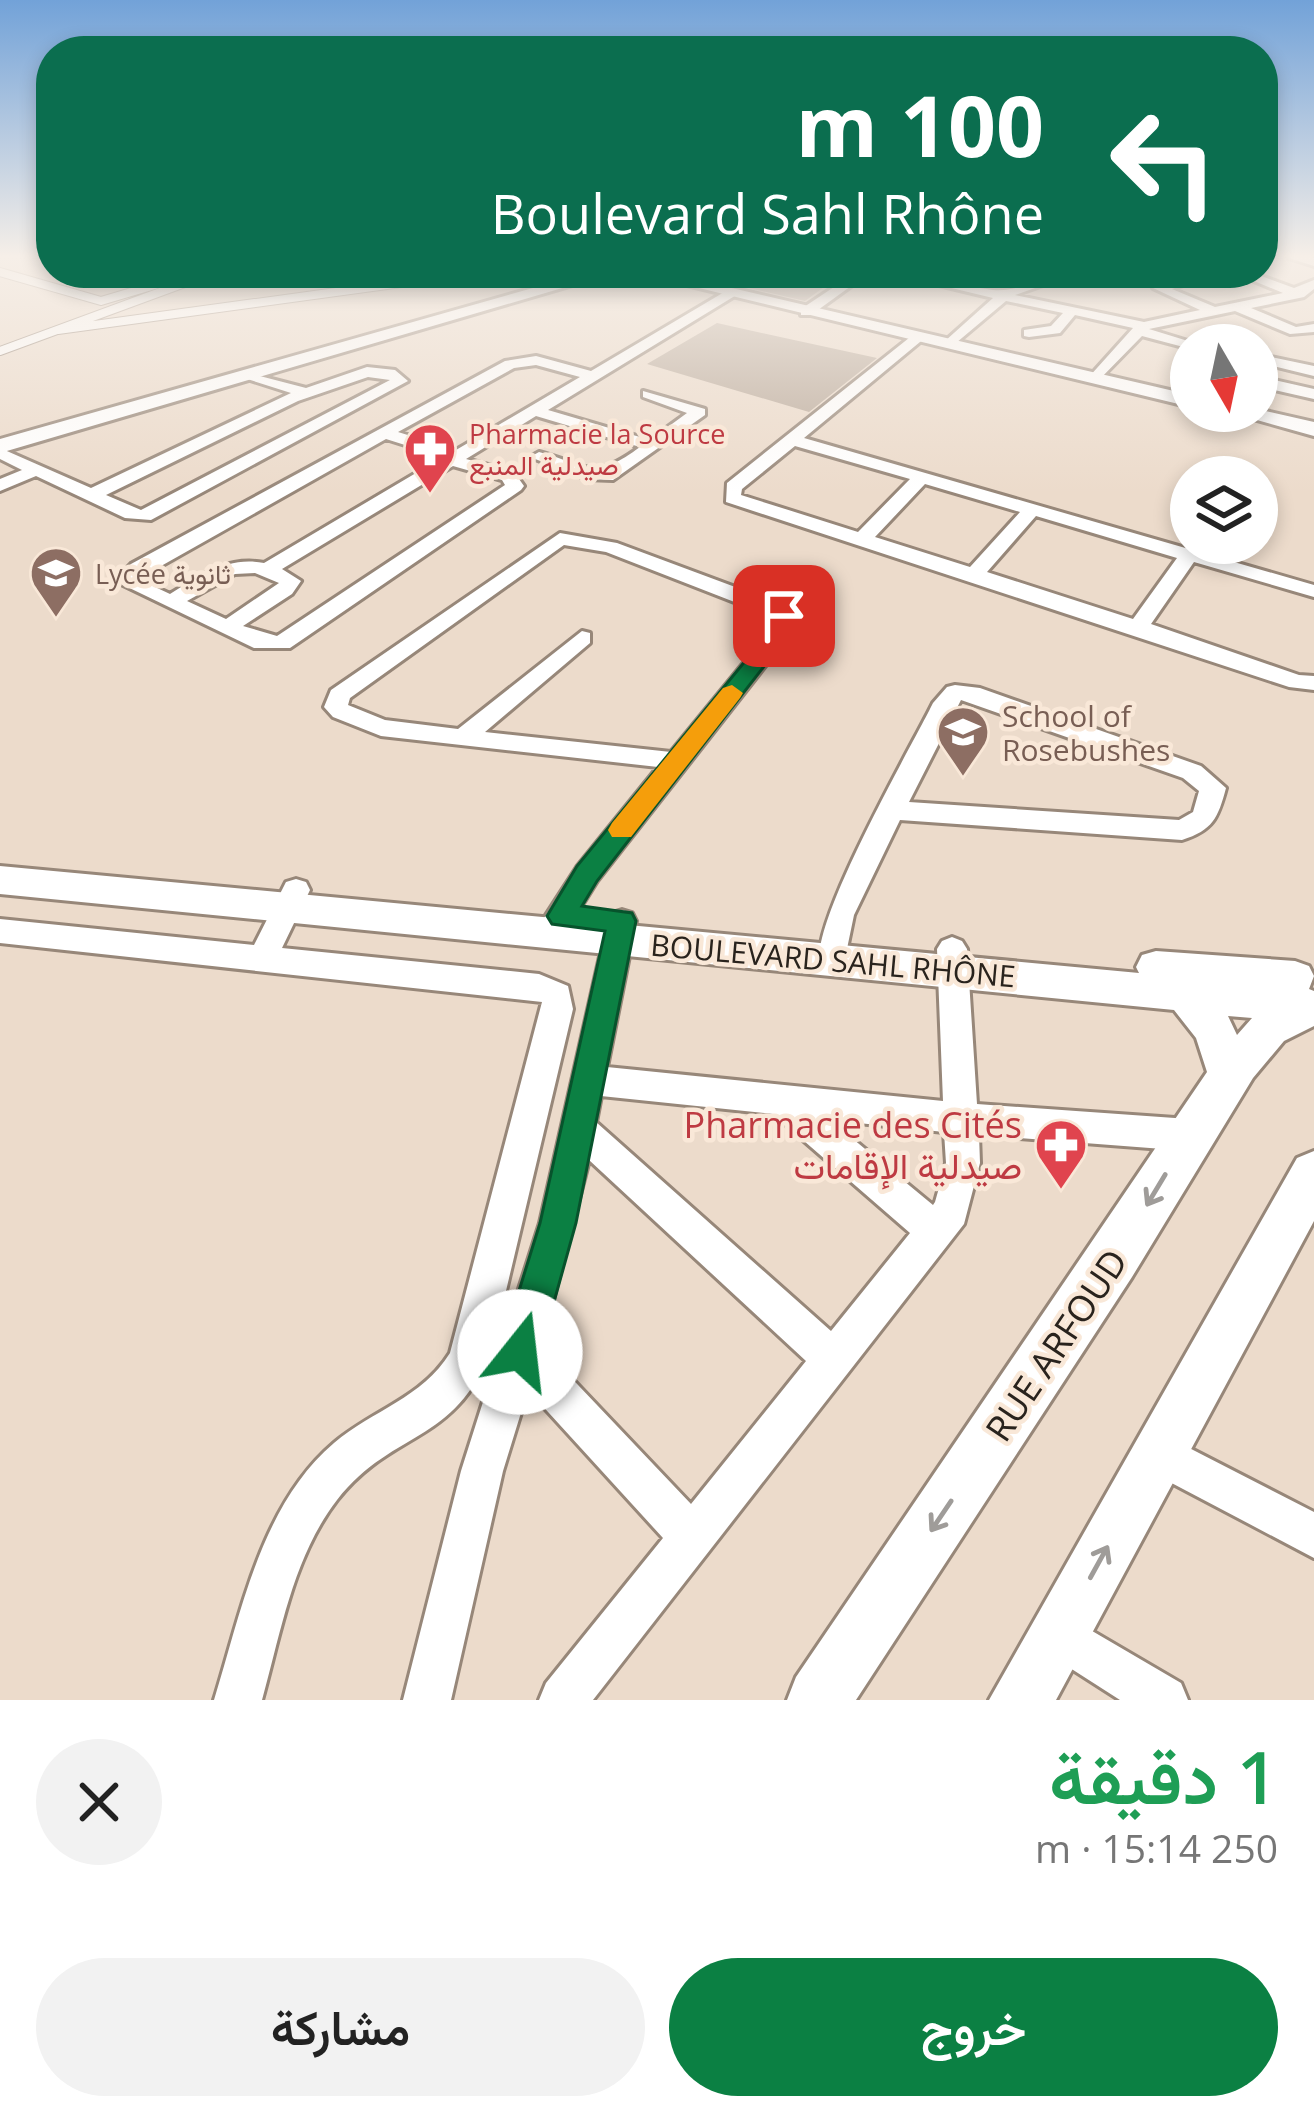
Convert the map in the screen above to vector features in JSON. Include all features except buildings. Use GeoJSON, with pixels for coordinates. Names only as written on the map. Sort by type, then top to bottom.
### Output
{"type":"FeatureCollection","features":[{"type":"Feature","properties":{"kind":"street"},"geometry":{"type":"LineString","coordinates":[[0,446],[366,334]]}},
{"type":"Feature","properties":{"kind":"street"},"geometry":{"type":"LineString","coordinates":[[0,446],[382,334]]}},
{"type":"Feature","properties":{"kind":"street"},"geometry":{"type":"LineString","coordinates":[[268,569],[664,334]]}},
{"type":"Feature","properties":{"kind":"street"},"geometry":{"type":"LineString","coordinates":[[907,334],[1170,395]]}},
{"type":"Feature","properties":{"kind":"street"},"geometry":{"type":"LineString","coordinates":[[950,344],[960,334]]}},
{"type":"Feature","properties":{"kind":"street"},"geometry":{"type":"LineString","coordinates":[[1096,378],[1136,334]]}},
{"type":"Feature","properties":{"kind":"street"},"geometry":{"type":"LineString","coordinates":[[1285,334],[1314,349]]}},
{"type":"Feature","properties":{"kind":"street"},"geometry":{"type":"LineString","coordinates":[[1290,337],[1297,334]]}},
{"type":"Feature","properties":{"kind":"street"},"geometry":{"type":"LineString","coordinates":[[919,337],[730,494],[1297,682],[1314,682]]}},
{"type":"Feature","properties":{"kind":"street"},"geometry":{"type":"LineString","coordinates":[[1281,364],[1290,337]]}},
{"type":"Feature","properties":{"kind":"street"},"geometry":{"type":"LineString","coordinates":[[384,433],[512,478],[515,485],[283,643],[262,644],[126,578],[384,433],[516,361],[536,360],[594,376]]}},
{"type":"Feature","properties":{"kind":"street"},"geometry":{"type":"LineString","coordinates":[[1278,363],[1314,370]]}},
{"type":"Feature","properties":{"kind":"street"},"geometry":{"type":"LineString","coordinates":[[0,446],[37,470],[136,516],[154,513],[400,382],[390,374],[373,372],[307,393],[93,494]]}},
{"type":"Feature","properties":{"kind":"street"},"geometry":{"type":"LineString","coordinates":[[247,374],[307,393]]}},
{"type":"Feature","properties":{"kind":"street"},"geometry":{"type":"LineString","coordinates":[[1278,386],[1314,394]]}},
{"type":"Feature","properties":{"kind":"street"},"geometry":{"type":"LineString","coordinates":[[539,457],[606,476],[700,410],[649,394]]}},
{"type":"Feature","properties":{"kind":"street"},"geometry":{"type":"LineString","coordinates":[[535,411],[653,446]]}},
{"type":"Feature","properties":{"kind":"street"},"geometry":{"type":"LineString","coordinates":[[1278,421],[1314,429]]}},
{"type":"Feature","properties":{"kind":"street"},"geometry":{"type":"LineString","coordinates":[[793,440],[1170,549]]}},
{"type":"Feature","properties":{"kind":"street"},"geometry":{"type":"LineString","coordinates":[[0,486],[37,470]]}},
{"type":"Feature","properties":{"kind":"street"},"geometry":{"type":"LineString","coordinates":[[861,539],[921,478]]}},
{"type":"Feature","properties":{"kind":"street"},"geometry":{"type":"LineString","coordinates":[[975,574],[1032,509]]}},
{"type":"Feature","properties":{"kind":"street"},"geometry":{"type":"LineString","coordinates":[[555,925],[587,874],[779,633],[784,616],[765,603],[581,539],[560,539],[348,686],[336,700],[340,712],[381,728],[676,761]]}},
{"type":"Feature","properties":{"kind":"street"},"geometry":{"type":"LineString","coordinates":[[171,602],[235,565],[250,563],[289,579],[290,586],[226,628]]}},
{"type":"Feature","properties":{"kind":"street"},"geometry":{"type":"LineString","coordinates":[[1138,627],[1183,564]]}},
{"type":"Feature","properties":{"kind":"street"},"geometry":{"type":"LineString","coordinates":[[1220,564],[1314,591]]}},
{"type":"Feature","properties":{"kind":"street"},"geometry":{"type":"LineString","coordinates":[[462,738],[582,638]]}},
{"type":"Feature","properties":{"kind":"street"},"geometry":{"type":"LineString","coordinates":[[833,948],[892,810],[945,703],[959,691],[1192,772],[1213,788],[1205,818],[1182,830],[892,810]]}},
{"type":"Feature","properties":{"kind":"street","name":"BOULEVARD SAHL RHÔNE"},"geometry":{"type":"LineString","coordinates":[[0,858],[291,900]]}},
{"type":"Feature","properties":{"kind":"street","name":"BOULEVARD SAHL RHÔNE"},"geometry":{"type":"LineString","coordinates":[[0,880],[291,900],[1308,992]]}},
{"type":"Feature","properties":{"kind":"street"},"geometry":{"type":"LineString","coordinates":[[262,958],[291,900]]}},
{"type":"Feature","properties":{"kind":"street"},"geometry":{"type":"LineString","coordinates":[[0,931],[538,987],[554,992],[559,1000],[459,1376],[422,1412],[347,1458],[322,1485],[299,1522],[278,1574],[238,1700]]}},
{"type":"Feature","properties":{"kind":"street"},"geometry":{"type":"LineString","coordinates":[[427,1700],[482,1471],[520,1352],[580,1130],[620,931]]}},
{"type":"Feature","properties":{"kind":"street"},"geometry":{"type":"LineString","coordinates":[[563,1700],[951,1211],[962,1180],[952,959]]}},
{"type":"Feature","properties":{"kind":"street"},"geometry":{"type":"LineString","coordinates":[[1182,981],[1214,1029],[1230,1076]]}},
{"type":"Feature","properties":{"kind":"street","name":"RUE ARFOUD"},"geometry":{"type":"LineString","coordinates":[[819,1700],[1114,1259],[1189,1135],[1269,1028],[1308,992]]}},
{"type":"Feature","properties":{"kind":"street"},"geometry":{"type":"LineString","coordinates":[[590,1080],[960,1118],[1189,1135]]}},
{"type":"Feature","properties":{"kind":"street"},"geometry":{"type":"LineString","coordinates":[[776,1096],[936,1231]]}},
{"type":"Feature","properties":{"kind":"street"},"geometry":{"type":"LineString","coordinates":[[580,1130],[835,1361]]}},
{"type":"Feature","properties":{"kind":"street"},"geometry":{"type":"LineString","coordinates":[[1021,1700],[1314,1174]]}},
{"type":"Feature","properties":{"kind":"street"},"geometry":{"type":"LineString","coordinates":[[520,1352],[691,1536]]}},
{"type":"Feature","properties":{"kind":"street"},"geometry":{"type":"LineString","coordinates":[[1160,1454],[1314,1536]]}},
{"type":"Feature","properties":{"kind":"street"},"geometry":{"type":"LineString","coordinates":[[1058,1634],[1164,1700]]}},
{"type":"Feature","properties":{"kind":"lane"},"geometry":{"type":"LineString","coordinates":[[0,351],[46,334]]}},
{"type":"Feature","properties":{"kind":"slow traffic"},"geometry":{"type":"LineString","coordinates":[[622,830],[732,693]]}},
{"type":"Feature","properties":{"kind":"place","name":"Pharmacie la Source صيدلية المنبع"},"geometry":{"type":"Point","coordinates":[430,495]}},
{"type":"Feature","properties":{"kind":"place","name":"Lycée ثانوية"},"geometry":{"type":"Point","coordinates":[56,619]}},
{"type":"Feature","properties":{"kind":"place","name":"School of Rosebushes"},"geometry":{"type":"Point","coordinates":[963,778]}},
{"type":"Feature","properties":{"kind":"place","name":"Pharmacie des Cités صيدلية الإقامات"},"geometry":{"type":"Point","coordinates":[1061,1191]}},
{"type":"Feature","properties":{"kind":"route"},"geometry":{"type":"LineString","coordinates":[[520,1352],[558,1223],[622,921],[562,916],[587,874],[779,633],[784,616]]}}]}
